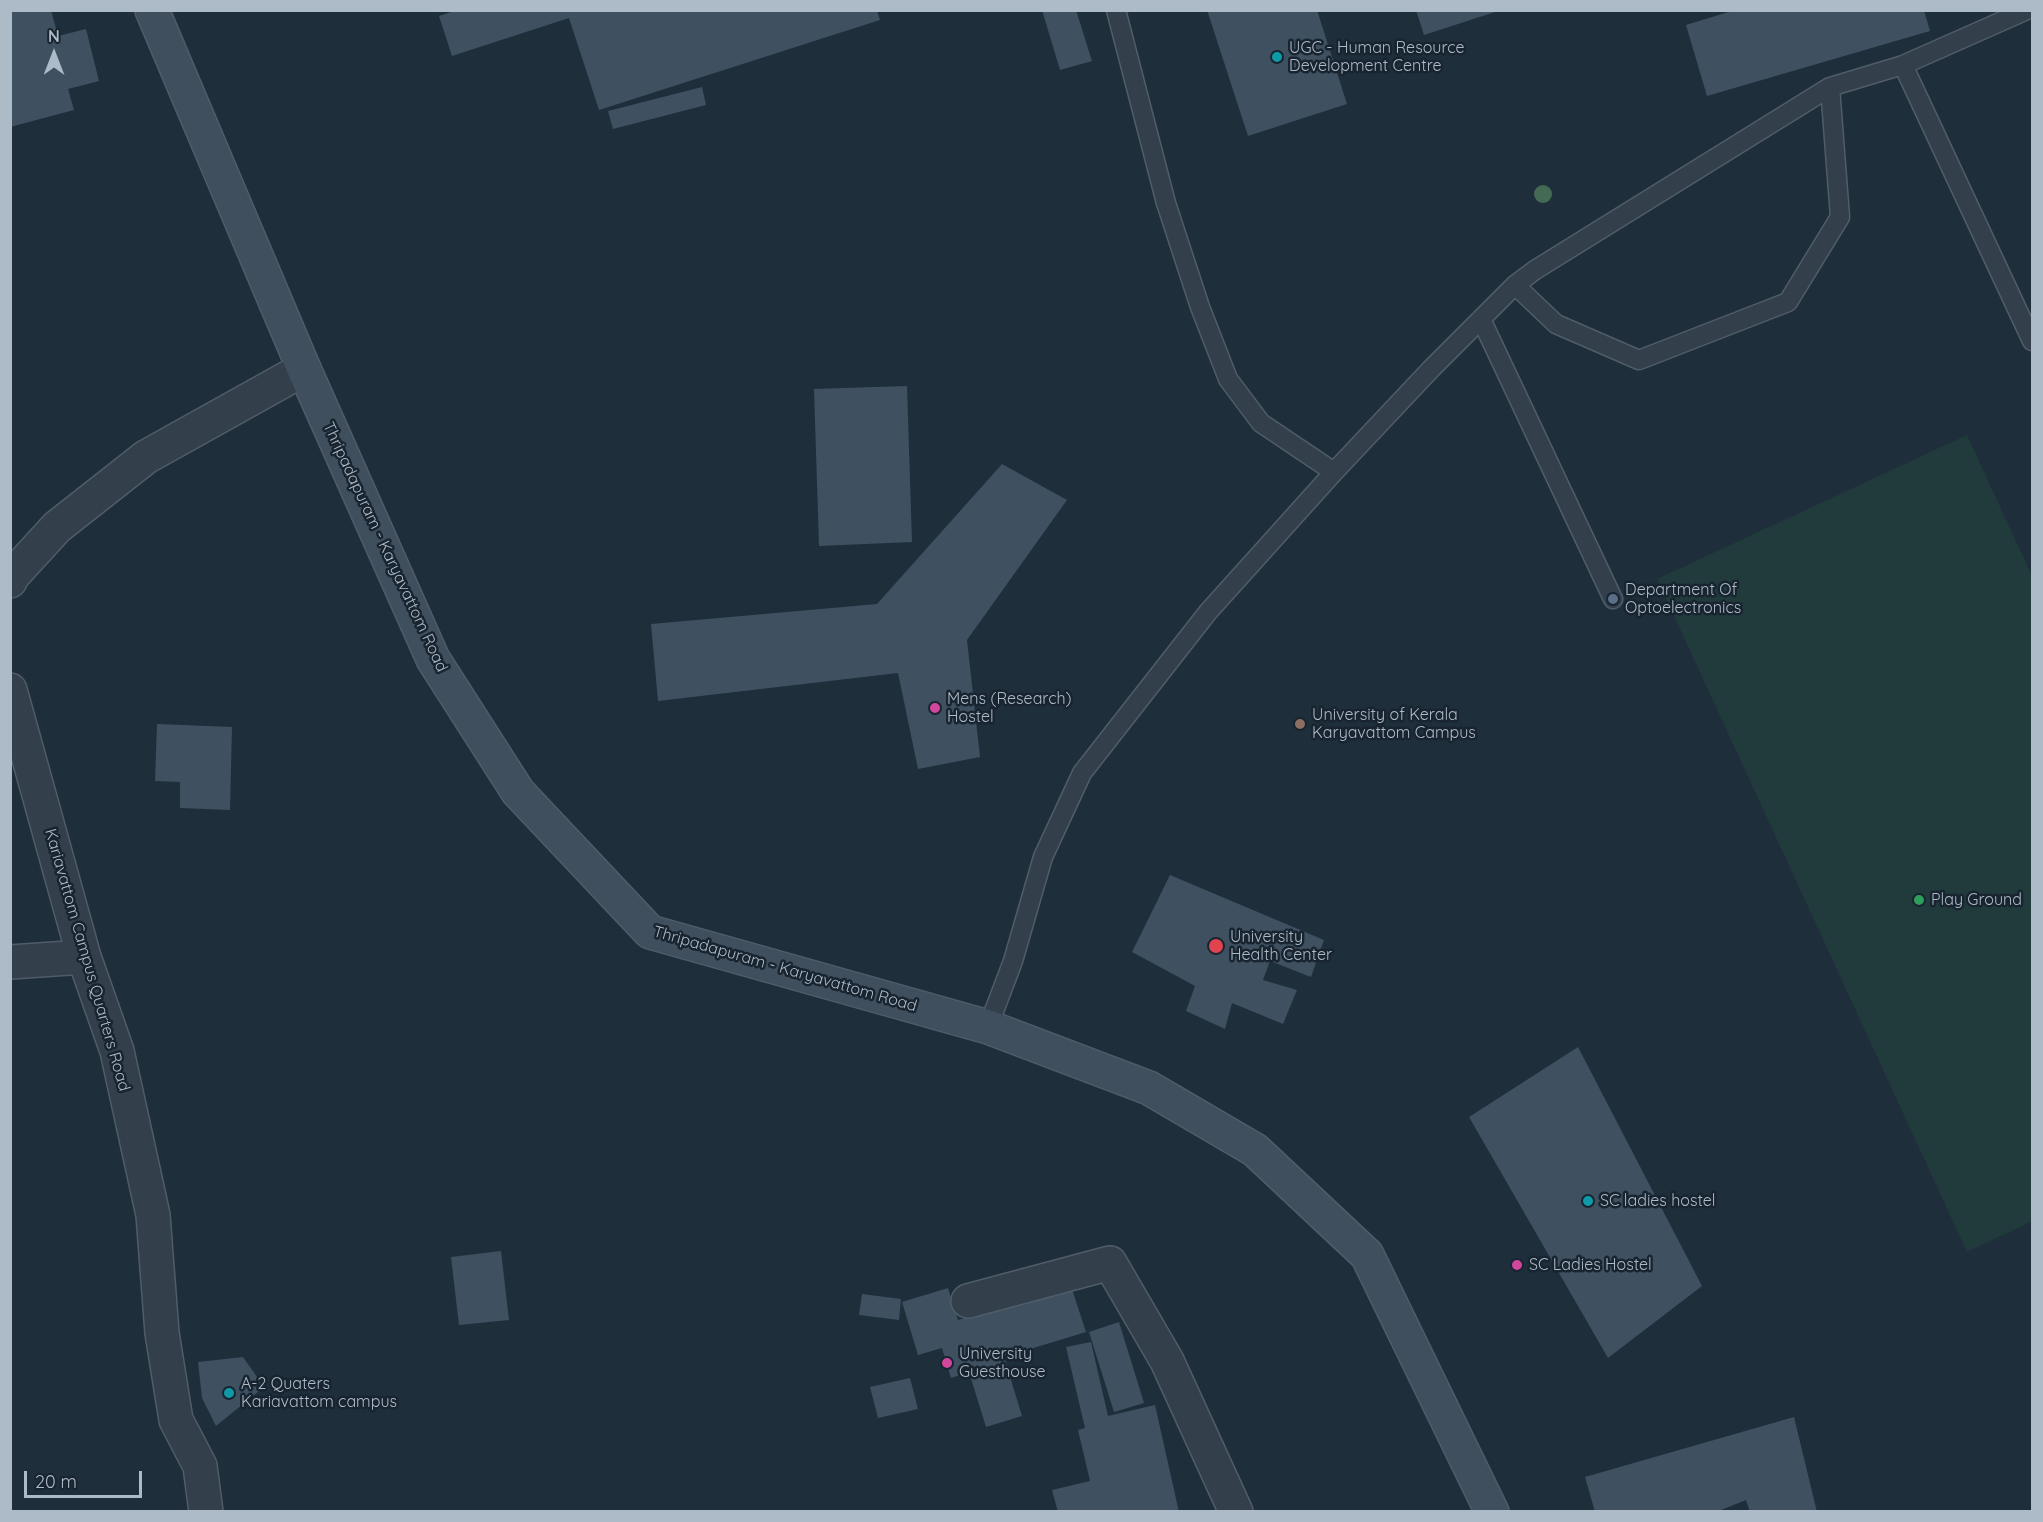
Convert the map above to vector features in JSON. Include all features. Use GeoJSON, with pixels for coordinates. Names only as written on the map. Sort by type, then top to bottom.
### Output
{"type":"FeatureCollection","features":[{"type":"Feature","properties":{"kind":"main road","name":"Thripadapuram - Karyavattom Road"},"geometry":{"type":"LineString","coordinates":[[152,10],[304,369],[432,659],[518,792],[650,932],[988,1027],[1149,1088],[1255,1150],[1367,1255],[1492,1512]]}},
{"type":"Feature","properties":{"kind":"street"},"geometry":{"type":"LineString","coordinates":[[10,580],[57,527],[146,457],[304,369]]}},
{"type":"Feature","properties":{"kind":"street","name":"Kariavattom Campus Quarters Road"},"geometry":{"type":"LineString","coordinates":[[10,690],[84,957],[117,1051],[153,1215],[162,1333],[176,1420],[200,1466],[206,1512]]}},
{"type":"Feature","properties":{"kind":"street"},"geometry":{"type":"LineString","coordinates":[[10,962],[84,957]]}},
{"type":"Feature","properties":{"kind":"street"},"geometry":{"type":"LineString","coordinates":[[968,1301],[1110,1263],[1167,1361],[1236,1512]]}},
{"type":"Feature","properties":{"kind":"lane"},"geometry":{"type":"LineString","coordinates":[[1116,10],[1166,203],[1200,307],[1228,379],[1261,423],[1334,472]]}},
{"type":"Feature","properties":{"kind":"lane"},"geometry":{"type":"LineString","coordinates":[[988,1027],[1013,961],[1043,857],[1082,773],[1208,612],[1334,472],[1431,369],[1515,285],[1535,270],[1830,87],[1903,65],[2027,10]]}},
{"type":"Feature","properties":{"kind":"lane"},"geometry":{"type":"LineString","coordinates":[[1903,65],[2032,341]]}},
{"type":"Feature","properties":{"kind":"lane"},"geometry":{"type":"LineString","coordinates":[[1515,285],[1556,324],[1639,360],[1788,302],[1840,217],[1830,87]]}},
{"type":"Feature","properties":{"kind":"lane"},"geometry":{"type":"LineString","coordinates":[[1481,320],[1613,599]]}},
{"type":"Feature","properties":{"kind":"green space","name":"Play Ground"},"geometry":{"type":"Polygon","coordinates":[[[1967,435],[2032,576],[2032,1221],[1967,1252],[1657,579],[1967,435]]]}},
{"type":"Feature","properties":{"kind":"building"},"geometry":{"type":"Polygon","coordinates":[[[10,10],[51,10],[58,36],[86,29],[99,81],[68,89],[74,110],[10,127],[10,10]]]}},
{"type":"Feature","properties":{"kind":"building"},"geometry":{"type":"Polygon","coordinates":[[[457,10],[877,10],[880,20],[599,110],[569,18],[452,56],[439,16],[457,10]]]}},
{"type":"Feature","properties":{"kind":"building"},"geometry":{"type":"Polygon","coordinates":[[[1042,10],[1076,10],[1092,61],[1060,70],[1042,10]]]}},
{"type":"Feature","properties":{"kind":"building","name":"UGC - Human Resource Development Centre"},"geometry":{"type":"Polygon","coordinates":[[[1207,10],[1317,10],[1347,104],[1248,136],[1207,10]]]}},
{"type":"Feature","properties":{"kind":"building","name":"UGC - Human Resource Development Centre"},"geometry":{"type":"Polygon","coordinates":[[[1416,10],[1497,10],[1498,11],[1424,35],[1416,10]]]}},
{"type":"Feature","properties":{"kind":"building"},"geometry":{"type":"Polygon","coordinates":[[[1735,10],[1924,10],[1930,31],[1707,96],[1686,25],[1735,10]]]}},
{"type":"Feature","properties":{"kind":"building"},"geometry":{"type":"Polygon","coordinates":[[[702,87],[706,105],[613,129],[608,111],[702,87]]]}},
{"type":"Feature","properties":{"kind":"building"},"geometry":{"type":"Polygon","coordinates":[[[907,386],[912,542],[819,546],[814,389],[907,386]]]}},
{"type":"Feature","properties":{"kind":"building"},"geometry":{"type":"Polygon","coordinates":[[[1002,464],[1067,500],[967,640],[980,757],[918,769],[898,673],[658,701],[651,624],[877,604],[1002,464]]]}},
{"type":"Feature","properties":{"kind":"building"},"geometry":{"type":"Polygon","coordinates":[[[157,724],[232,727],[230,810],[180,808],[180,782],[155,781],[157,724]]]}},
{"type":"Feature","properties":{"kind":"building"},"geometry":{"type":"Polygon","coordinates":[[[1170,875],[1324,940],[1311,977],[1270,961],[1263,980],[1297,990],[1283,1024],[1232,1003],[1225,1029],[1186,1011],[1195,986],[1132,952],[1170,875]]]}},
{"type":"Feature","properties":{"kind":"building","name":"SC ladies hostel"},"geometry":{"type":"Polygon","coordinates":[[[1578,1047],[1702,1286],[1608,1358],[1469,1117],[1578,1047]]]}},
{"type":"Feature","properties":{"kind":"building"},"geometry":{"type":"Polygon","coordinates":[[[501,1251],[509,1320],[459,1325],[451,1257],[501,1251]]]}},
{"type":"Feature","properties":{"kind":"building"},"geometry":{"type":"Polygon","coordinates":[[[1071,1286],[1086,1332],[1004,1357],[1022,1416],[986,1427],[969,1372],[951,1378],[942,1348],[918,1355],[902,1302],[948,1288],[958,1320],[1071,1286]]]}},
{"type":"Feature","properties":{"kind":"building"},"geometry":{"type":"Polygon","coordinates":[[[862,1294],[901,1299],[899,1320],[859,1315],[862,1294]]]}},
{"type":"Feature","properties":{"kind":"building"},"geometry":{"type":"Polygon","coordinates":[[[1119,1322],[1144,1403],[1114,1412],[1089,1332],[1119,1322]]]}},
{"type":"Feature","properties":{"kind":"building"},"geometry":{"type":"Polygon","coordinates":[[[1091,1342],[1108,1416],[1155,1405],[1179,1512],[1058,1512],[1052,1490],[1090,1481],[1078,1430],[1085,1428],[1066,1347],[1091,1342]]]}},
{"type":"Feature","properties":{"kind":"building","name":"A-2 Quaters Kariavattom campus"},"geometry":{"type":"Polygon","coordinates":[[[243,1357],[264,1387],[216,1426],[202,1398],[198,1362],[243,1357]]]}},
{"type":"Feature","properties":{"kind":"building"},"geometry":{"type":"Polygon","coordinates":[[[910,1378],[918,1409],[878,1418],[870,1387],[910,1378]]]}},
{"type":"Feature","properties":{"kind":"building"},"geometry":{"type":"Polygon","coordinates":[[[1794,1417],[1817,1512],[1750,1512],[1746,1500],[1716,1512],[1595,1512],[1585,1477],[1794,1417]]]}},
{"type":"Feature","properties":{"kind":"place","name":"UGC - Human Resource Development Centre"},"geometry":{"type":"Point","coordinates":[1277,57]}},
{"type":"Feature","properties":{"kind":"place","name":"Department Of Optoelectronics"},"geometry":{"type":"Point","coordinates":[1613,599]}},
{"type":"Feature","properties":{"kind":"place","name":"Mens (Research) Hostel"},"geometry":{"type":"Point","coordinates":[935,708]}},
{"type":"Feature","properties":{"kind":"place","name":"University of Kerala Karyavattom Campus"},"geometry":{"type":"Point","coordinates":[1300,724]}},
{"type":"Feature","properties":{"kind":"place","name":"Play Ground"},"geometry":{"type":"Point","coordinates":[1919,900]}},
{"type":"Feature","properties":{"kind":"place","name":"University Health Center"},"geometry":{"type":"Point","coordinates":[1216,946]}},
{"type":"Feature","properties":{"kind":"place","name":"SC ladies hostel"},"geometry":{"type":"Point","coordinates":[1588,1201]}},
{"type":"Feature","properties":{"kind":"place","name":"SC Ladies Hostel"},"geometry":{"type":"Point","coordinates":[1517,1265]}},
{"type":"Feature","properties":{"kind":"place","name":"University Guesthouse"},"geometry":{"type":"Point","coordinates":[947,1363]}},
{"type":"Feature","properties":{"kind":"place","name":"A-2 Quaters Kariavattom campus"},"geometry":{"type":"Point","coordinates":[229,1393]}}]}
